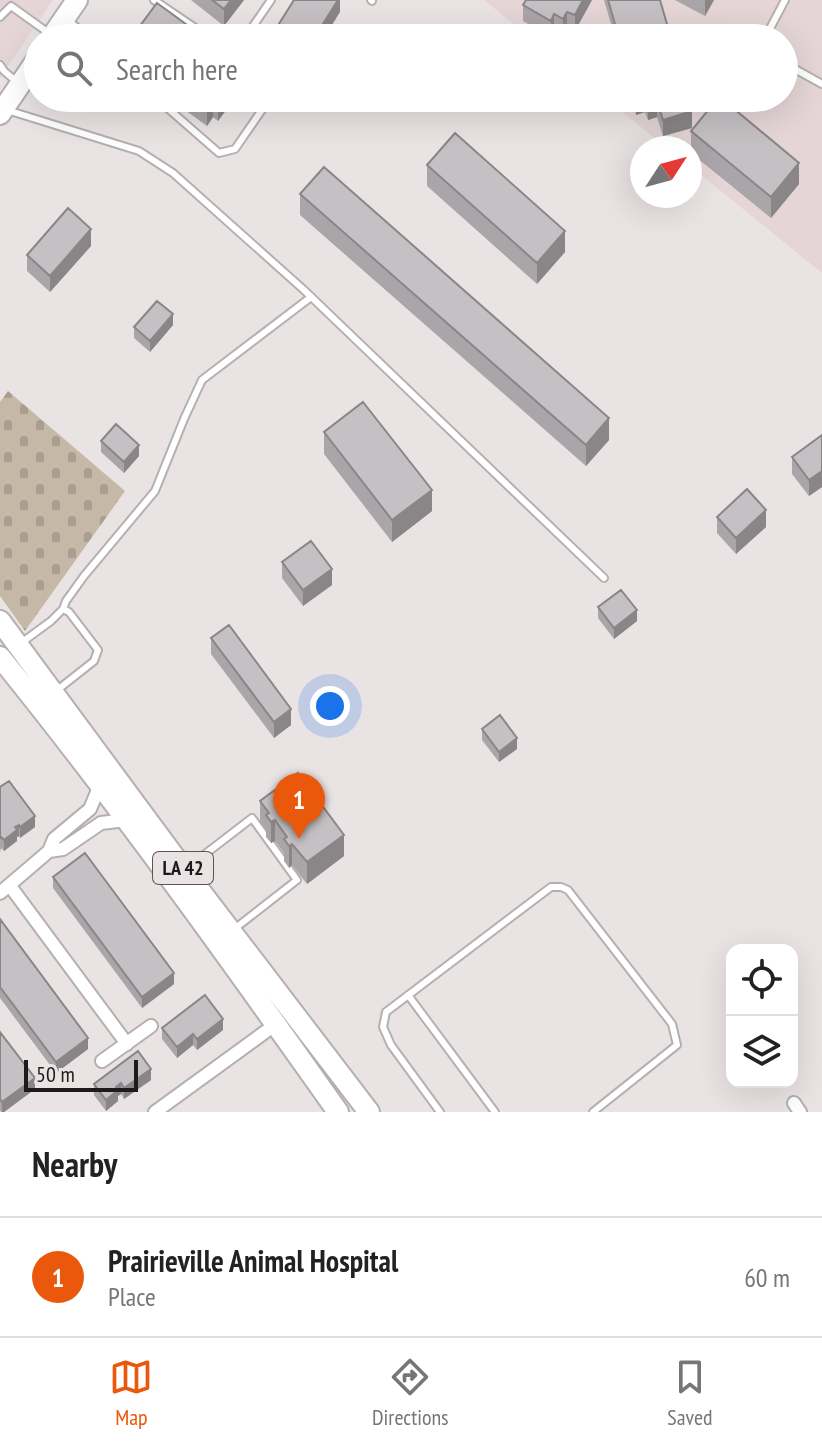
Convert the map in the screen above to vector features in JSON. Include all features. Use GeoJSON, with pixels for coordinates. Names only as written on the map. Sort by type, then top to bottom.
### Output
{"type":"FeatureCollection","features":[{"type":"Feature","properties":{"kind":"main road"},"geometry":{"type":"LineString","coordinates":[[61,24],[77,0]]}},
{"type":"Feature","properties":{"kind":"main road"},"geometry":{"type":"LineString","coordinates":[[2,111],[24,78]]}},
{"type":"Feature","properties":{"kind":"main road","name":"LA 42"},"geometry":{"type":"LineString","coordinates":[[0,621],[184,870],[369,1112]]}},
{"type":"Feature","properties":{"kind":"main road","name":"LA 42"},"geometry":{"type":"LineString","coordinates":[[0,657],[100,785],[338,1112]]}},
{"type":"Feature","properties":{"kind":"street"},"geometry":{"type":"LineString","coordinates":[[100,785],[90,809],[54,839],[49,851],[5,889],[127,1044]]}},
{"type":"Feature","properties":{"kind":"street"},"geometry":{"type":"LineString","coordinates":[[49,851],[63,849],[101,823],[126,820]]}},
{"type":"Feature","properties":{"kind":"street"},"geometry":{"type":"LineString","coordinates":[[155,1112],[276,1024]]}},
{"type":"Feature","properties":{"kind":"street"},"geometry":{"type":"LineString","coordinates":[[102,1061],[151,1026]]}},
{"type":"Feature","properties":{"kind":"lane"},"geometry":{"type":"LineString","coordinates":[[154,0],[189,24]]}},
{"type":"Feature","properties":{"kind":"lane"},"geometry":{"type":"LineString","coordinates":[[255,24],[271,0]]}},
{"type":"Feature","properties":{"kind":"lane"},"geometry":{"type":"LineString","coordinates":[[772,24],[785,0]]}},
{"type":"Feature","properties":{"kind":"lane"},"geometry":{"type":"LineString","coordinates":[[0,17],[13,3],[37,24]]}},
{"type":"Feature","properties":{"kind":"lane"},"geometry":{"type":"LineString","coordinates":[[65,18],[72,24]]}},
{"type":"Feature","properties":{"kind":"lane"},"geometry":{"type":"LineString","coordinates":[[0,65],[20,84]]}},
{"type":"Feature","properties":{"kind":"lane"},"geometry":{"type":"LineString","coordinates":[[798,71],[822,84]]}},
{"type":"Feature","properties":{"kind":"lane"},"geometry":{"type":"LineString","coordinates":[[2,111],[139,151],[173,173],[311,297],[604,578]]}},
{"type":"Feature","properties":{"kind":"lane"},"geometry":{"type":"LineString","coordinates":[[172,112],[219,153],[235,149],[260,112]]}},
{"type":"Feature","properties":{"kind":"lane"},"geometry":{"type":"LineString","coordinates":[[18,646],[63,609],[94,563],[155,491],[202,380],[311,297]]}},
{"type":"Feature","properties":{"kind":"lane"},"geometry":{"type":"LineString","coordinates":[[53,694],[94,661],[98,650],[69,612],[63,609]]}},
{"type":"Feature","properties":{"kind":"lane"},"geometry":{"type":"LineString","coordinates":[[184,870],[252,818],[297,880],[231,931]]}},
{"type":"Feature","properties":{"kind":"lane"},"geometry":{"type":"LineString","coordinates":[[440,1112],[391,1045],[383,1027],[386,1012],[551,887],[568,890],[672,1024],[677,1045],[593,1112]]}},
{"type":"Feature","properties":{"kind":"lane"},"geometry":{"type":"LineString","coordinates":[[408,995],[495,1112]]}},
{"type":"Feature","properties":{"kind":"shaded area"},"geometry":{"type":"Polygon","coordinates":[[[0,0],[53,0],[37,24],[24,24],[24,43],[0,78],[0,0]]]}},
{"type":"Feature","properties":{"kind":"shaded area"},"geometry":{"type":"Polygon","coordinates":[[[484,0],[822,0],[822,273],[702,176],[702,136],[652,136],[622,112],[798,112],[798,24],[514,24],[484,0]]]}},
{"type":"Feature","properties":{"kind":"green space"},"geometry":{"type":"Polygon","coordinates":[[[8,391],[125,491],[25,631],[0,596],[0,402],[8,391]]]}},
{"type":"Feature","properties":{"kind":"building"},"geometry":{"type":"Polygon","coordinates":[[[212,0],[231,0],[224,9],[212,0]]]}},
{"type":"Feature","properties":{"kind":"building"},"geometry":{"type":"Polygon","coordinates":[[[294,0],[338,0],[323,24],[279,24],[294,0]]]}},
{"type":"Feature","properties":{"kind":"building"},"geometry":{"type":"Polygon","coordinates":[[[526,0],[583,0],[575,15],[567,12],[563,19],[554,14],[551,21],[523,5],[526,0]]]}},
{"type":"Feature","properties":{"kind":"building"},"geometry":{"type":"Polygon","coordinates":[[[608,0],[660,0],[667,24],[615,24],[608,0]]]}},
{"type":"Feature","properties":{"kind":"building"},"geometry":{"type":"Polygon","coordinates":[[[157,3],[186,24],[141,24],[157,3]]]}},
{"type":"Feature","properties":{"kind":"building"},"geometry":{"type":"Polygon","coordinates":[[[660,112],[689,112],[663,120],[660,112]]]}},
{"type":"Feature","properties":{"kind":"building"},"geometry":{"type":"Polygon","coordinates":[[[707,112],[738,112],[799,163],[771,197],[702,140],[702,136],[691,131],[707,112]]]}},
{"type":"Feature","properties":{"kind":"building"},"geometry":{"type":"Polygon","coordinates":[[[455,133],[565,231],[537,263],[427,165],[455,133]]]}},
{"type":"Feature","properties":{"kind":"building"},"geometry":{"type":"Polygon","coordinates":[[[324,167],[609,418],[586,445],[300,194],[324,167]]]}},
{"type":"Feature","properties":{"kind":"building"},"geometry":{"type":"Polygon","coordinates":[[[68,208],[91,229],[50,276],[27,255],[68,208]]]}},
{"type":"Feature","properties":{"kind":"building"},"geometry":{"type":"Polygon","coordinates":[[[157,301],[173,314],[150,341],[134,327],[157,301]]]}},
{"type":"Feature","properties":{"kind":"building"},"geometry":{"type":"Polygon","coordinates":[[[363,402],[432,490],[392,520],[324,432],[363,402]]]}},
{"type":"Feature","properties":{"kind":"building"},"geometry":{"type":"Polygon","coordinates":[[[116,424],[139,445],[124,462],[101,441],[116,424]]]}},
{"type":"Feature","properties":{"kind":"building"},"geometry":{"type":"Polygon","coordinates":[[[822,435],[822,471],[809,480],[792,457],[822,435]]]}},
{"type":"Feature","properties":{"kind":"building"},"geometry":{"type":"Polygon","coordinates":[[[747,489],[766,510],[736,538],[717,517],[747,489]]]}},
{"type":"Feature","properties":{"kind":"building"},"geometry":{"type":"Polygon","coordinates":[[[311,541],[332,569],[303,590],[282,562],[311,541]]]}},
{"type":"Feature","properties":{"kind":"building"},"geometry":{"type":"Polygon","coordinates":[[[621,590],[637,610],[614,628],[598,607],[621,590]]]}},
{"type":"Feature","properties":{"kind":"building"},"geometry":{"type":"Polygon","coordinates":[[[229,625],[291,709],[274,722],[211,638],[229,625]]]}},
{"type":"Feature","properties":{"kind":"building"},"geometry":{"type":"Polygon","coordinates":[[[500,715],[517,738],[499,752],[482,729],[500,715]]]}},
{"type":"Feature","properties":{"kind":"building"},"geometry":{"type":"Polygon","coordinates":[[[298,773],[344,835],[307,862],[292,844],[289,846],[284,839],[287,837],[275,820],[271,822],[266,815],[269,813],[260,801],[298,773]]]}},
{"type":"Feature","properties":{"kind":"building"},"geometry":{"type":"Polygon","coordinates":[[[9,781],[35,816],[20,827],[15,827],[17,830],[4,840],[0,838],[0,787],[9,781]]]}},
{"type":"Feature","properties":{"kind":"building"},"geometry":{"type":"Polygon","coordinates":[[[85,853],[174,973],[142,997],[53,877],[85,853]]]}},
{"type":"Feature","properties":{"kind":"building"},"geometry":{"type":"Polygon","coordinates":[[[0,919],[88,1038],[56,1062],[0,987],[0,919]]]}},
{"type":"Feature","properties":{"kind":"building"},"geometry":{"type":"Polygon","coordinates":[[[205,995],[223,1019],[197,1039],[193,1034],[177,1047],[162,1028],[205,995]]]}},
{"type":"Feature","properties":{"kind":"building"},"geometry":{"type":"Polygon","coordinates":[[[0,1032],[35,1078],[2,1102],[0,1099],[0,1032]]]}},
{"type":"Feature","properties":{"kind":"building"},"geometry":{"type":"Polygon","coordinates":[[[138,1051],[151,1069],[124,1088],[121,1083],[106,1100],[94,1084],[138,1051]]]}},
{"type":"Feature","properties":{"kind":"place","name":"Prairieville Animal Hospital"},"geometry":{"type":"Point","coordinates":[299,839]}}]}
